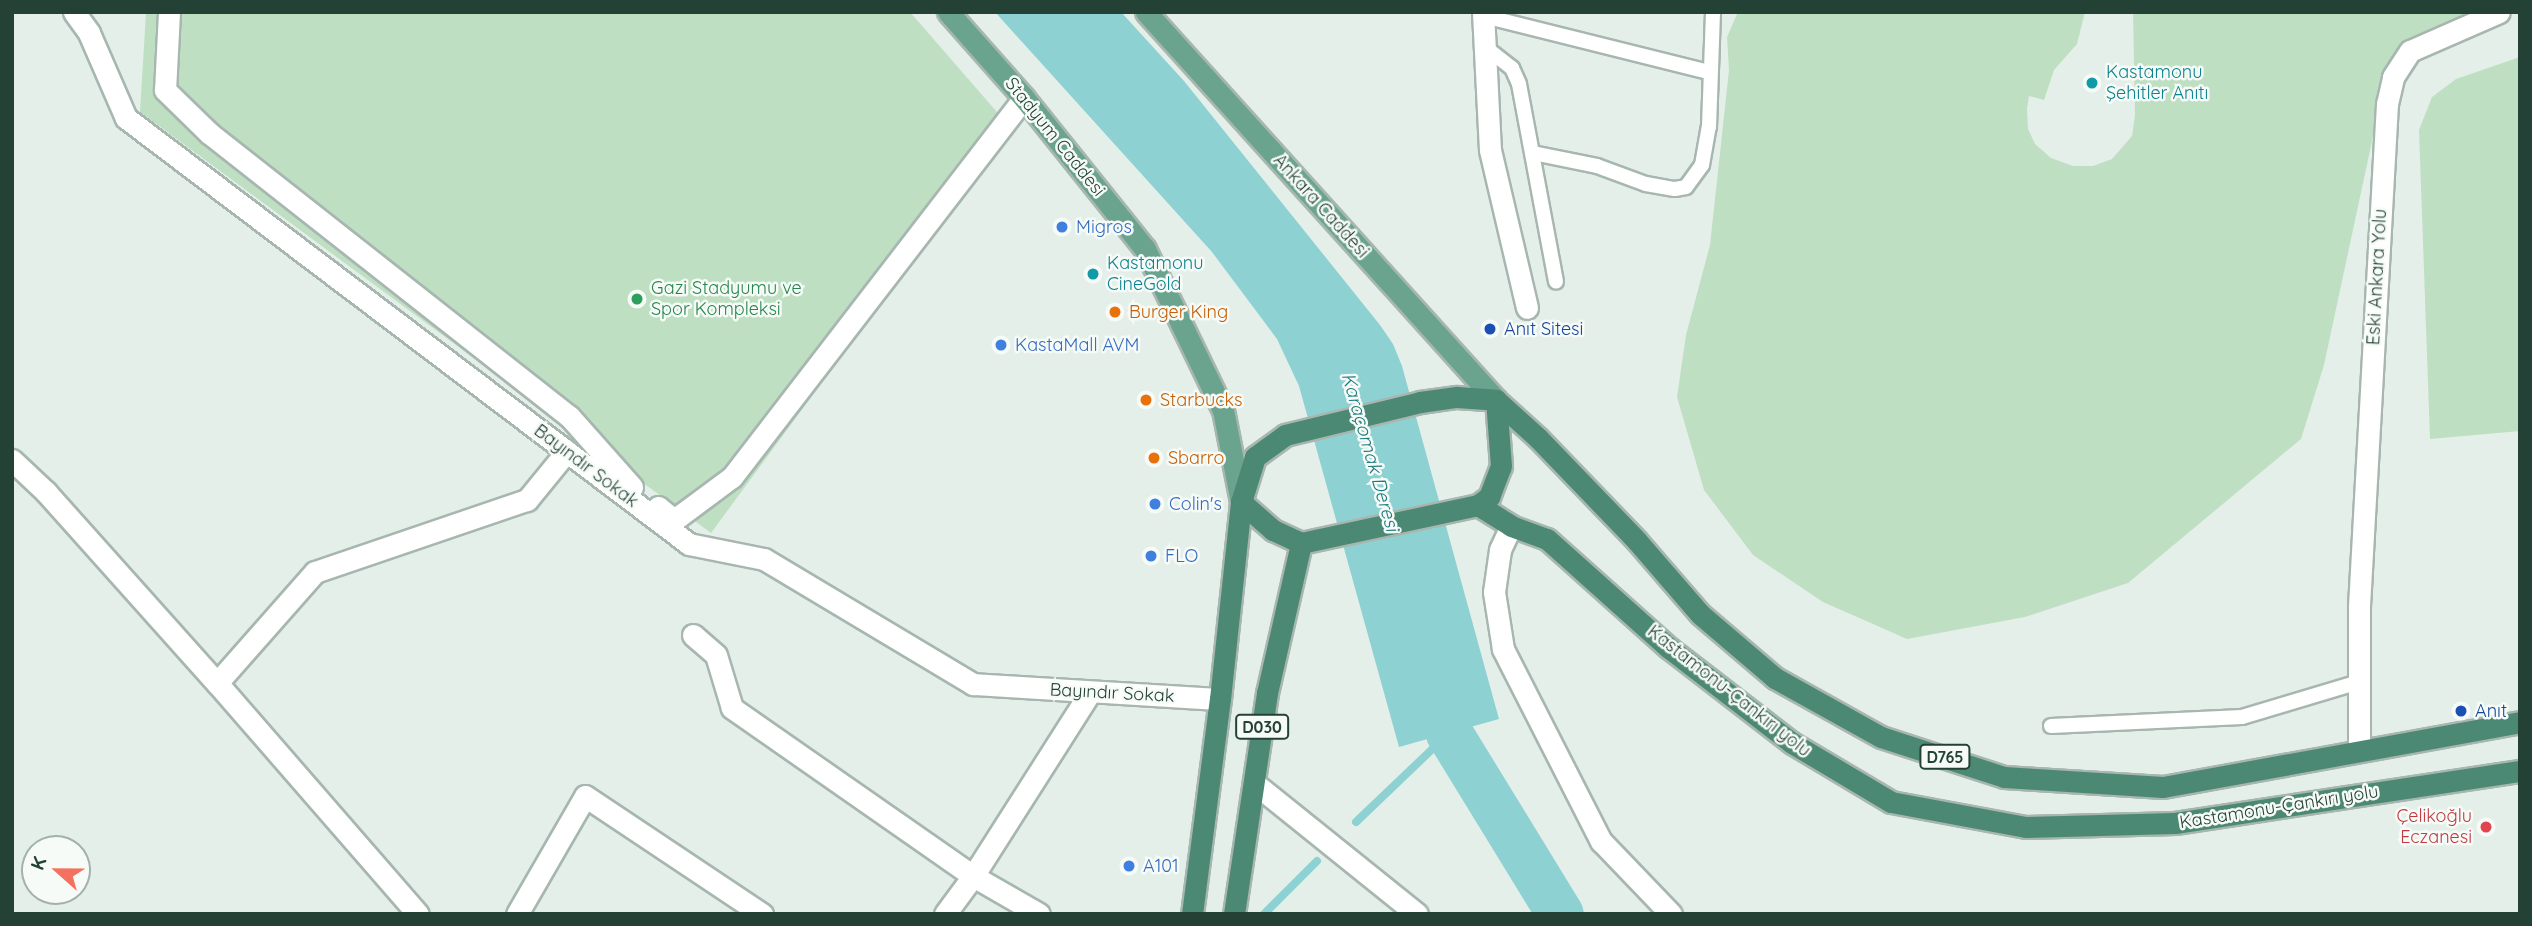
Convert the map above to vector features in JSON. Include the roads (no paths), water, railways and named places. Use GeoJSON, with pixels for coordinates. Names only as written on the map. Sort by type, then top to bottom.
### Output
{"type":"FeatureCollection","features":[{"type":"Feature","properties":{"kind":"highway"},"geometry":{"type":"LineString","coordinates":[[1192,914],[1220,699],[1241,502],[1255,457],[1285,435],[1420,402],[1457,397],[1496,400],[1501,466],[1489,497],[1478,505],[1301,543],[1273,530],[1241,502]]}},
{"type":"Feature","properties":{"kind":"highway","name":"D765"},"geometry":{"type":"LineString","coordinates":[[1496,400],[1538,438],[1637,541],[1700,614],[1775,678],[1881,737],[2004,776],[2163,787],[2520,722]]}},
{"type":"Feature","properties":{"kind":"highway","name":"Kastamonu-Çankırı yolu"},"geometry":{"type":"LineString","coordinates":[[1478,505],[1511,526],[1547,540],[1669,648],[1792,743],[1891,802],[2026,827],[2175,823],[2520,771]]}},
{"type":"Feature","properties":{"kind":"highway","name":"D030"},"geometry":{"type":"LineString","coordinates":[[1234,914],[1267,693],[1301,543]]}},
{"type":"Feature","properties":{"kind":"main road","name":"Stadyum Caddesi"},"geometry":{"type":"LineString","coordinates":[[948,12],[1024,98],[1145,249],[1223,410],[1241,502]]}},
{"type":"Feature","properties":{"kind":"main road","name":"Ankara Caddesi"},"geometry":{"type":"LineString","coordinates":[[1146,12],[1496,400]]}},
{"type":"Feature","properties":{"kind":"street","name":"Bayındır Sokak"},"geometry":{"type":"LineString","coordinates":[[74,12],[89,33],[125,118],[689,544],[764,559],[973,684],[1220,699]]}},
{"type":"Feature","properties":{"kind":"street"},"geometry":{"type":"LineString","coordinates":[[169,12],[165,90],[209,133],[569,416],[627,484],[674,520],[732,477],[1024,98]]}},
{"type":"Feature","properties":{"kind":"street","name":"Eski Ankara Yolu"},"geometry":{"type":"LineString","coordinates":[[2359,750],[2359,606],[2387,104],[2393,77],[2410,51],[2499,12]]}},
{"type":"Feature","properties":{"kind":"street"},"geometry":{"type":"LineString","coordinates":[[1483,14],[1490,150],[1528,309]]}},
{"type":"Feature","properties":{"kind":"street"},"geometry":{"type":"LineString","coordinates":[[217,683],[315,572],[527,500],[567,451]]}},
{"type":"Feature","properties":{"kind":"street"},"geometry":{"type":"LineString","coordinates":[[12,460],[46,492],[217,683],[418,914]]}},
{"type":"Feature","properties":{"kind":"street"},"geometry":{"type":"LineString","coordinates":[[1511,526],[1500,551],[1494,592],[1503,649],[1601,841],[1671,914]]}},
{"type":"Feature","properties":{"kind":"street"},"geometry":{"type":"LineString","coordinates":[[692,635],[716,655],[732,708],[973,876],[1039,914]]}},
{"type":"Feature","properties":{"kind":"street"},"geometry":{"type":"LineString","coordinates":[[945,914],[973,876],[1090,692]]}},
{"type":"Feature","properties":{"kind":"street"},"geometry":{"type":"LineString","coordinates":[[1254,783],[1417,914]]}},
{"type":"Feature","properties":{"kind":"street"},"geometry":{"type":"LineString","coordinates":[[517,914],[585,796],[762,914]]}},
{"type":"Feature","properties":{"kind":"lane"},"geometry":{"type":"LineString","coordinates":[[1533,153],[1597,166],[1646,184],[1675,189],[1686,187],[1702,165],[1710,127],[1709,72],[1713,12]]}},
{"type":"Feature","properties":{"kind":"lane"},"geometry":{"type":"LineString","coordinates":[[1483,14],[1524,19],[1709,72]]}},
{"type":"Feature","properties":{"kind":"lane"},"geometry":{"type":"LineString","coordinates":[[1485,47],[1512,68],[1526,113],[1556,282]]}},
{"type":"Feature","properties":{"kind":"lane"},"geometry":{"type":"LineString","coordinates":[[2051,726],[2242,717],[2359,682]]}},
{"type":"Feature","properties":{"kind":"water"},"geometry":{"type":"Polygon","coordinates":[[[995,12],[1121,12],[1184,81],[1380,325],[1393,344],[1402,366],[1499,719],[1399,747],[1299,386],[1277,339],[1212,252],[995,12]]]}},
{"type":"Feature","properties":{"kind":"waterway","name":"Karaçomak Deresi"},"geometry":{"type":"LineString","coordinates":[[1432,671],[1449,733],[1560,914]]}},
{"type":"Feature","properties":{"kind":"waterway"},"geometry":{"type":"LineString","coordinates":[[1356,822],[1449,733]]}},
{"type":"Feature","properties":{"kind":"waterway"},"geometry":{"type":"LineString","coordinates":[[1264,914],[1317,861]]}},
{"type":"Feature","properties":{"kind":"place","name":"Kastamonu Şehitler Anıtı"},"geometry":{"type":"Point","coordinates":[2092,83]}},
{"type":"Feature","properties":{"kind":"place","name":"Migros"},"geometry":{"type":"Point","coordinates":[1062,227]}},
{"type":"Feature","properties":{"kind":"place","name":"Kastamonu CineGold"},"geometry":{"type":"Point","coordinates":[1093,274]}},
{"type":"Feature","properties":{"kind":"place","name":"Gazi Stadyumu ve Spor Kompleksi"},"geometry":{"type":"Point","coordinates":[637,299]}},
{"type":"Feature","properties":{"kind":"place","name":"Burger King"},"geometry":{"type":"Point","coordinates":[1115,312]}},
{"type":"Feature","properties":{"kind":"place","name":"Anıt Sitesi"},"geometry":{"type":"Point","coordinates":[1490,329]}},
{"type":"Feature","properties":{"kind":"place","name":"KastaMall AVM"},"geometry":{"type":"Point","coordinates":[1001,345]}},
{"type":"Feature","properties":{"kind":"place","name":"Starbucks"},"geometry":{"type":"Point","coordinates":[1146,400]}},
{"type":"Feature","properties":{"kind":"place","name":"Sbarro"},"geometry":{"type":"Point","coordinates":[1154,458]}},
{"type":"Feature","properties":{"kind":"place","name":"Colin's"},"geometry":{"type":"Point","coordinates":[1155,504]}},
{"type":"Feature","properties":{"kind":"place","name":"FLO"},"geometry":{"type":"Point","coordinates":[1151,556]}},
{"type":"Feature","properties":{"kind":"place","name":"Anıt"},"geometry":{"type":"Point","coordinates":[2461,711]}},
{"type":"Feature","properties":{"kind":"place","name":"Çelikoğlu Eczanesi"},"geometry":{"type":"Point","coordinates":[2486,827]}},
{"type":"Feature","properties":{"kind":"place","name":"A101"},"geometry":{"type":"Point","coordinates":[1129,866]}}]}
